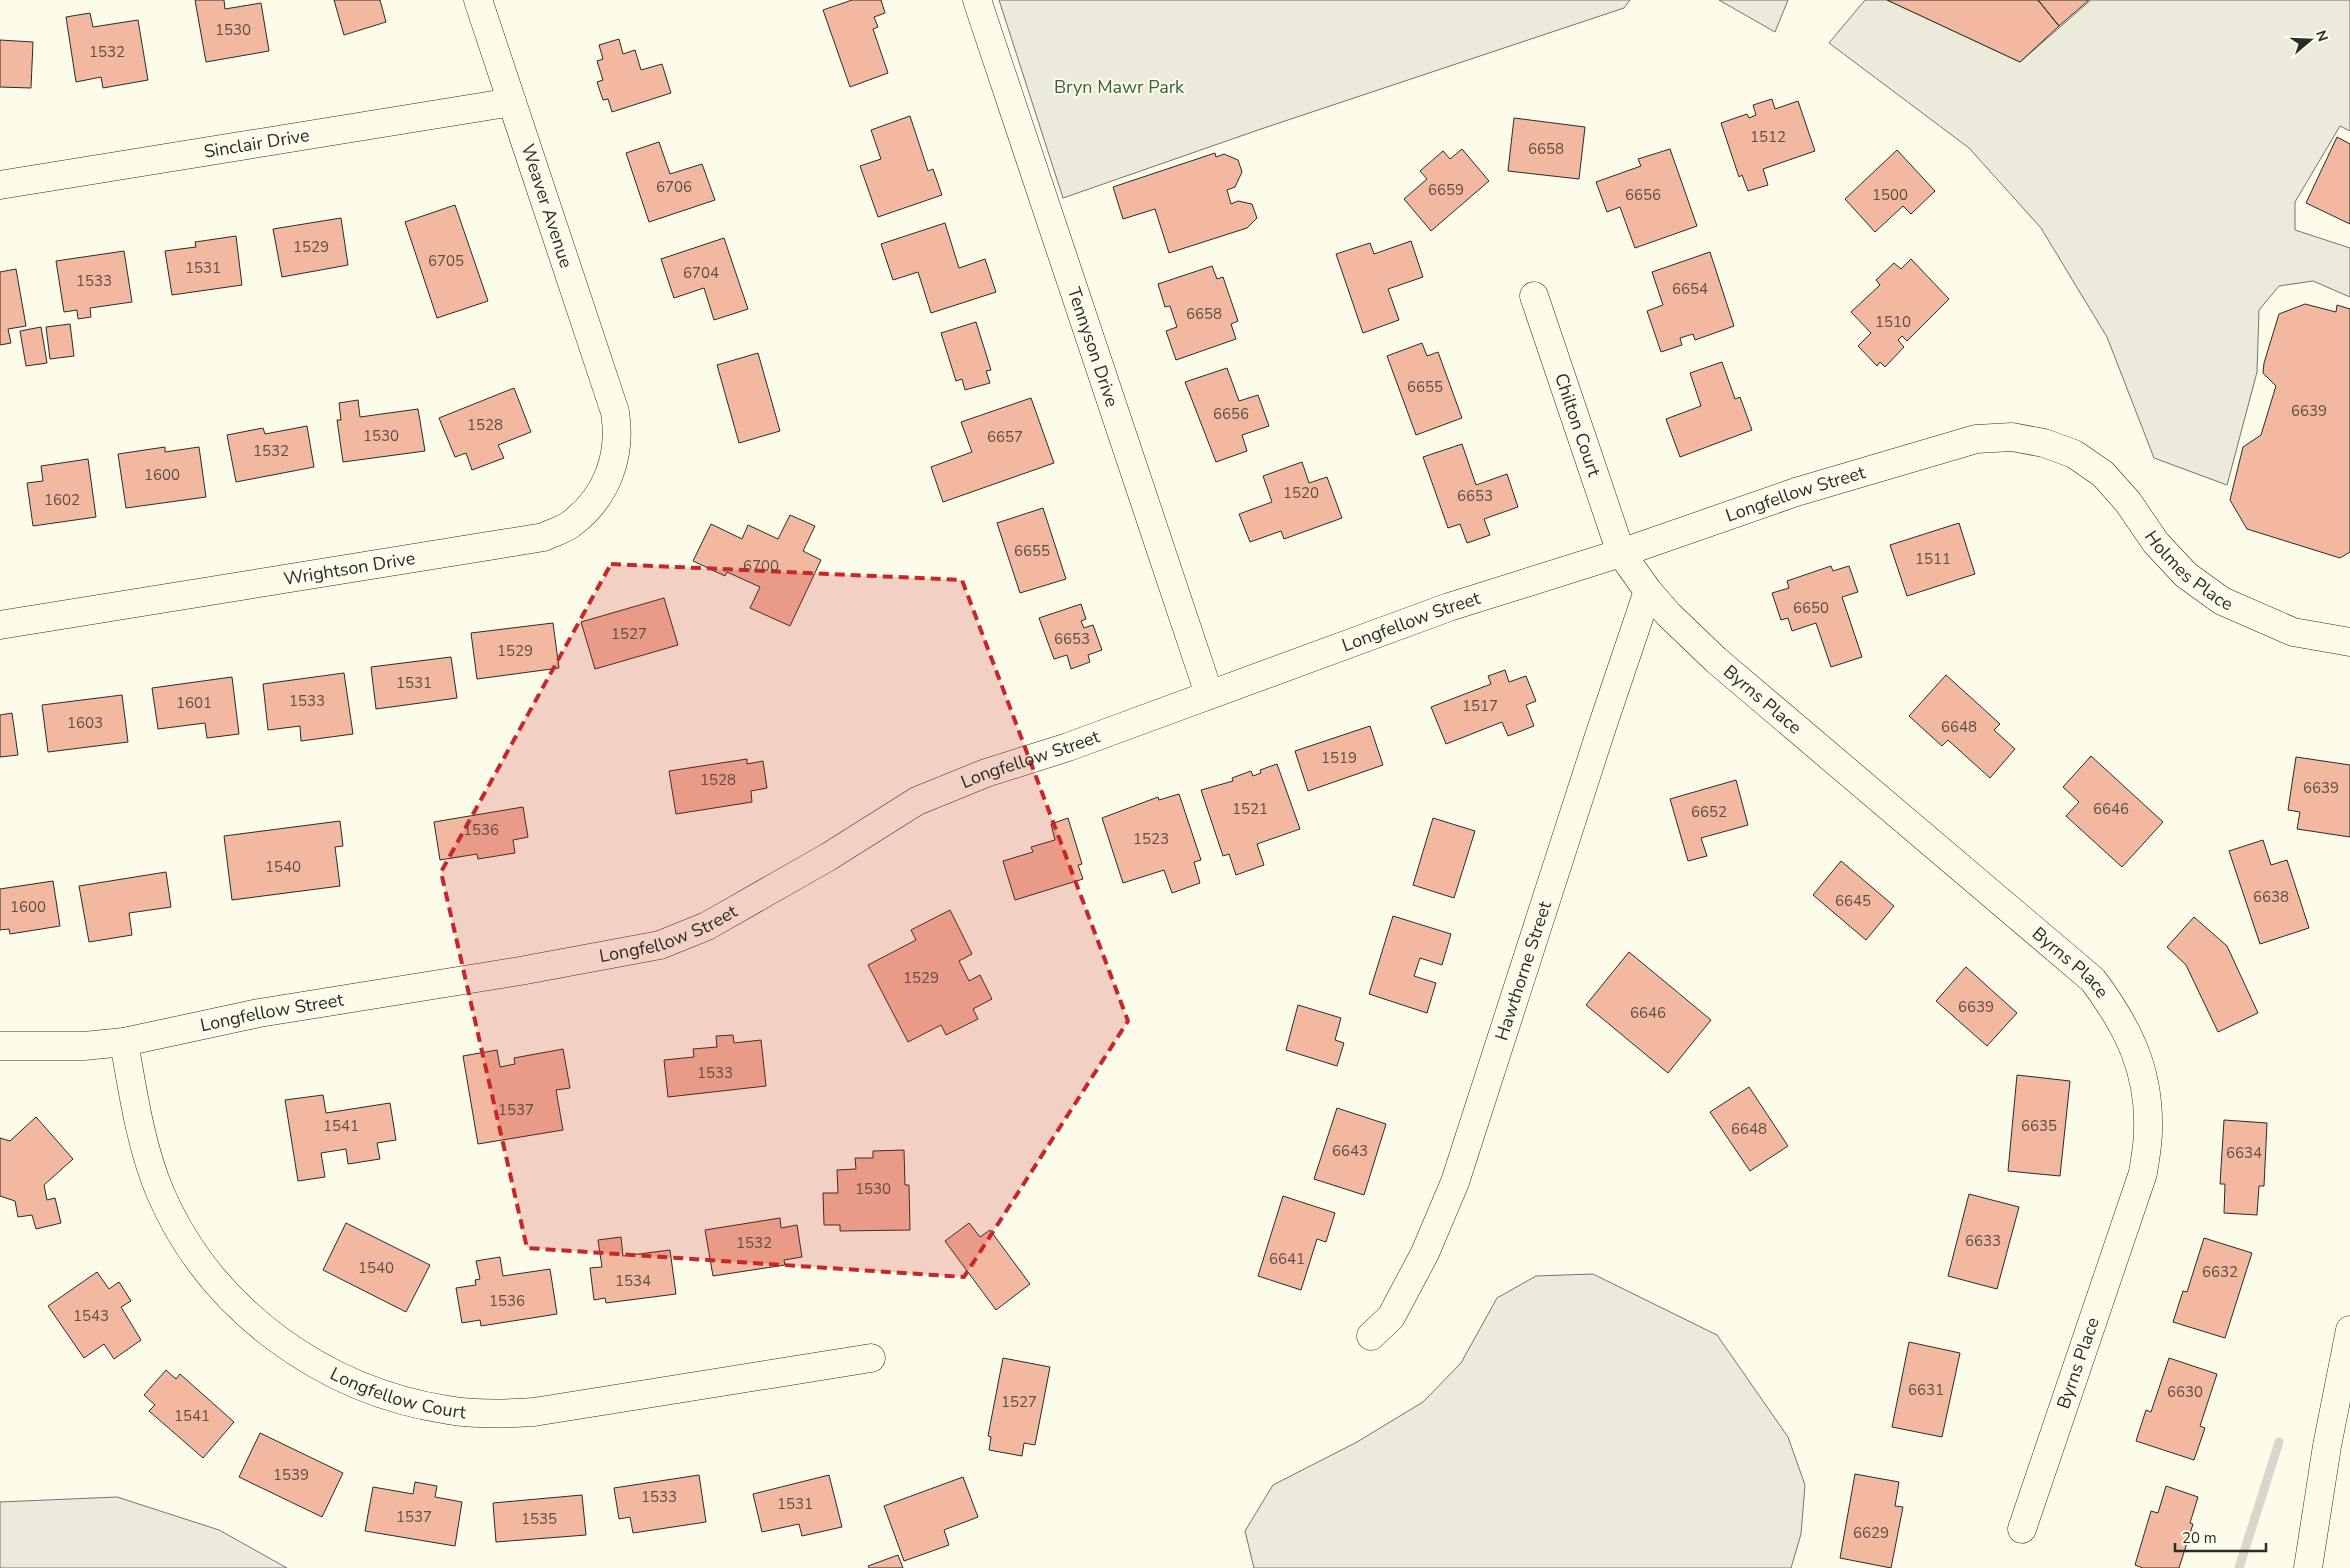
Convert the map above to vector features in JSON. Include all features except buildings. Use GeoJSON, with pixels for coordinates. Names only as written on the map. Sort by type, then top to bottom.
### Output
{"type":"FeatureCollection","features":[{"type":"Feature","properties":{"kind":"street","name":"Weaver Avenue"},"geometry":{"type":"LineString","coordinates":[[478,0],[615,412]]}},
{"type":"Feature","properties":{"kind":"street","name":"Tennyson Drive"},"geometry":{"type":"LineString","coordinates":[[977,0],[1209,694]]}},
{"type":"Feature","properties":{"kind":"street","name":"Sinclair Drive"},"geometry":{"type":"LineString","coordinates":[[0,185],[512,102]]}},
{"type":"Feature","properties":{"kind":"street","name":"Chilton Court"},"geometry":{"type":"LineString","coordinates":[[1534,296],[1621,553]]}},
{"type":"Feature","properties":{"kind":"street","name":"Wrightson Drive"},"geometry":{"type":"LineString","coordinates":[[0,625],[544,537],[570,525],[592,506],[607,483],[616,456],[617,427],[615,412]]}},
{"type":"Feature","properties":{"kind":"street","name":"Longfellow Street"},"geometry":{"type":"LineString","coordinates":[[0,1046],[84,1046],[124,1042],[259,1013],[520,971],[660,945],[707,926],[828,857],[917,801],[986,772],[1068,747],[1209,694],[1372,637],[1449,607],[1621,553],[1796,492],[1976,439],[2012,437],[2044,442],[2060,448]]}},
{"type":"Feature","properties":{"kind":"street","name":"Holmes Place"},"geometry":{"type":"LineString","coordinates":[[2060,448],[2074,454],[2103,474],[2128,502],[2156,544],[2186,575],[2222,601],[2293,632],[2350,642]]}},
{"type":"Feature","properties":{"kind":"street","name":"Byrns Place"},"geometry":{"type":"LineString","coordinates":[[1621,553],[1648,591],[1669,615],[1716,660],[2092,980],[2117,1013],[2135,1050],[2146,1089],[2148,1131],[2143,1173],[2022,1529]]}},
{"type":"Feature","properties":{"kind":"street","name":"Hawthorne Street"},"geometry":{"type":"LineString","coordinates":[[1371,1336],[1391,1317],[1425,1253],[1455,1182],[1601,730],[1648,591]]}},
{"type":"Feature","properties":{"kind":"street","name":"Longfellow Court"},"geometry":{"type":"LineString","coordinates":[[124,1042],[143,1144],[160,1192],[185,1238],[216,1281],[253,1320],[297,1354],[346,1381],[399,1400],[449,1411],[504,1414],[534,1412],[870,1358]]}},
{"type":"Feature","properties":{"kind":"street"},"geometry":{"type":"LineString","coordinates":[[2308,1568],[2327,1446],[2350,1330]]}},
{"type":"Feature","properties":{"kind":"highlighted area"},"geometry":{"type":"Polygon","coordinates":[[[611,564],[962,580],[1128,1021],[964,1277],[527,1248],[441,872],[611,564]]]}},
{"type":"Feature","properties":{"kind":"green space","name":"Bryn Mawr Park"},"geometry":{"type":"Polygon","coordinates":[[[999,0],[1630,0],[1624,8],[1261,129],[1063,198],[999,0]]]}},
{"type":"Feature","properties":{"kind":"green space"},"geometry":{"type":"Polygon","coordinates":[[[1719,0],[1788,0],[1775,32],[1719,0]]]}},
{"type":"Feature","properties":{"kind":"green space"},"geometry":{"type":"Polygon","coordinates":[[[1593,1274],[1717,1335],[1788,1437],[1805,1485],[1801,1534],[1791,1568],[1254,1568],[1245,1531],[1273,1485],[1357,1442],[1423,1402],[1461,1363],[1497,1298],[1536,1276],[1593,1274]]]}},
{"type":"Feature","properties":{"kind":"green space"},"geometry":{"type":"Polygon","coordinates":[[[117,1497],[219,1530],[287,1568],[0,1568],[0,1502],[117,1497]]]}},
{"type":"Feature","properties":{"kind":"shaded area"},"geometry":{"type":"Polygon","coordinates":[[[1865,0],[1887,0],[2020,62],[2091,0],[2350,0],[2350,131],[2340,126],[2295,202],[2295,230],[2350,248],[2350,297],[2313,281],[2279,286],[2259,310],[2257,372],[2227,485],[2154,458],[2107,337],[2041,228],[1969,148],[1829,43],[1865,0]]]}},
{"type":"Feature","properties":{"kind":"waterway"},"geometry":{"type":"LineString","coordinates":[[2239,1568],[2279,1442]]}}]}
